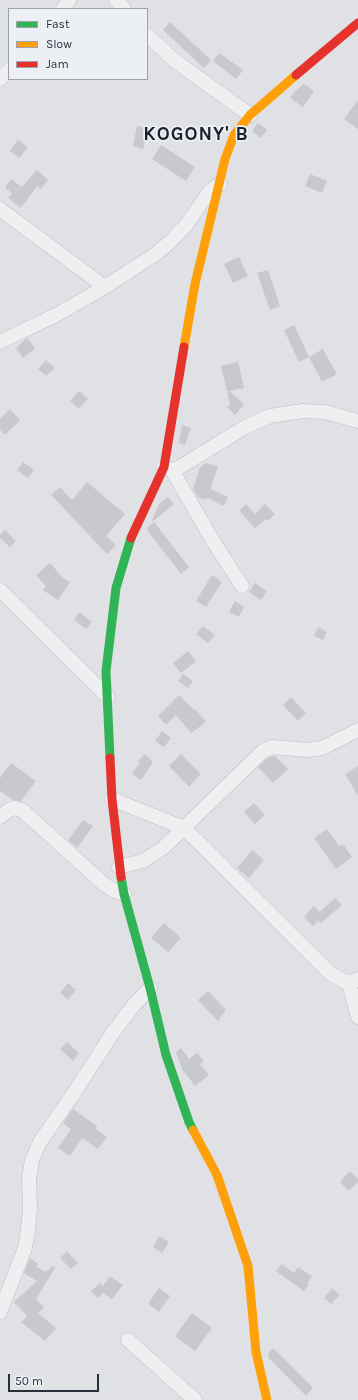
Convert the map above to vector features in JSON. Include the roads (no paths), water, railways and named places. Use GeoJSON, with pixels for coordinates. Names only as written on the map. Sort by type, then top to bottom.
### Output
{"type":"FeatureCollection","features":[{"type":"Feature","properties":{"kind":"street"},"geometry":{"type":"LineString","coordinates":[[116,0],[123,8]]}},
{"type":"Feature","properties":{"kind":"street"},"geometry":{"type":"LineString","coordinates":[[267,1400],[256,1352],[248,1266],[217,1175],[189,1122],[166,1055],[150,988],[124,894],[119,867],[112,799],[106,672],[116,588],[131,538],[168,468],[195,284],[225,159],[234,135],[250,115],[357,27]]}},
{"type":"Feature","properties":{"kind":"street"},"geometry":{"type":"LineString","coordinates":[[148,36],[175,61],[250,115]]}},
{"type":"Feature","properties":{"kind":"street"},"geometry":{"type":"LineString","coordinates":[[0,79],[8,71]]}},
{"type":"Feature","properties":{"kind":"street"},"geometry":{"type":"LineString","coordinates":[[0,342],[58,314],[157,253],[186,225],[210,191],[220,184]]}},
{"type":"Feature","properties":{"kind":"street"},"geometry":{"type":"LineString","coordinates":[[0,210],[104,287]]}},
{"type":"Feature","properties":{"kind":"street"},"geometry":{"type":"LineString","coordinates":[[168,468],[192,461],[245,428],[270,416],[303,411],[325,412],[358,421]]}},
{"type":"Feature","properties":{"kind":"street"},"geometry":{"type":"LineString","coordinates":[[168,468],[242,586]]}},
{"type":"Feature","properties":{"kind":"street"},"geometry":{"type":"LineString","coordinates":[[0,590],[108,697]]}},
{"type":"Feature","properties":{"kind":"street"},"geometry":{"type":"LineString","coordinates":[[119,867],[143,861],[163,848],[263,751],[272,747],[308,750],[322,748],[358,730]]}},
{"type":"Feature","properties":{"kind":"street"},"geometry":{"type":"LineString","coordinates":[[112,799],[184,828],[331,974],[344,981],[355,980]]}},
{"type":"Feature","properties":{"kind":"street"},"geometry":{"type":"LineString","coordinates":[[0,817],[8,810],[15,808],[22,810],[105,885],[124,894]]}},
{"type":"Feature","properties":{"kind":"street"},"geometry":{"type":"LineString","coordinates":[[355,980],[349,984],[358,1017]]}},
{"type":"Feature","properties":{"kind":"street"},"geometry":{"type":"LineString","coordinates":[[0,1312],[25,1248],[30,1208],[29,1180],[32,1160],[40,1142],[112,1034],[133,1006],[150,988]]}},
{"type":"Feature","properties":{"kind":"street"},"geometry":{"type":"LineString","coordinates":[[128,1340],[195,1400]]}},
{"type":"Feature","properties":{"kind":"district","name":"KOGONY' B"},"geometry":{"type":"Point","coordinates":[196,135]}}]}
